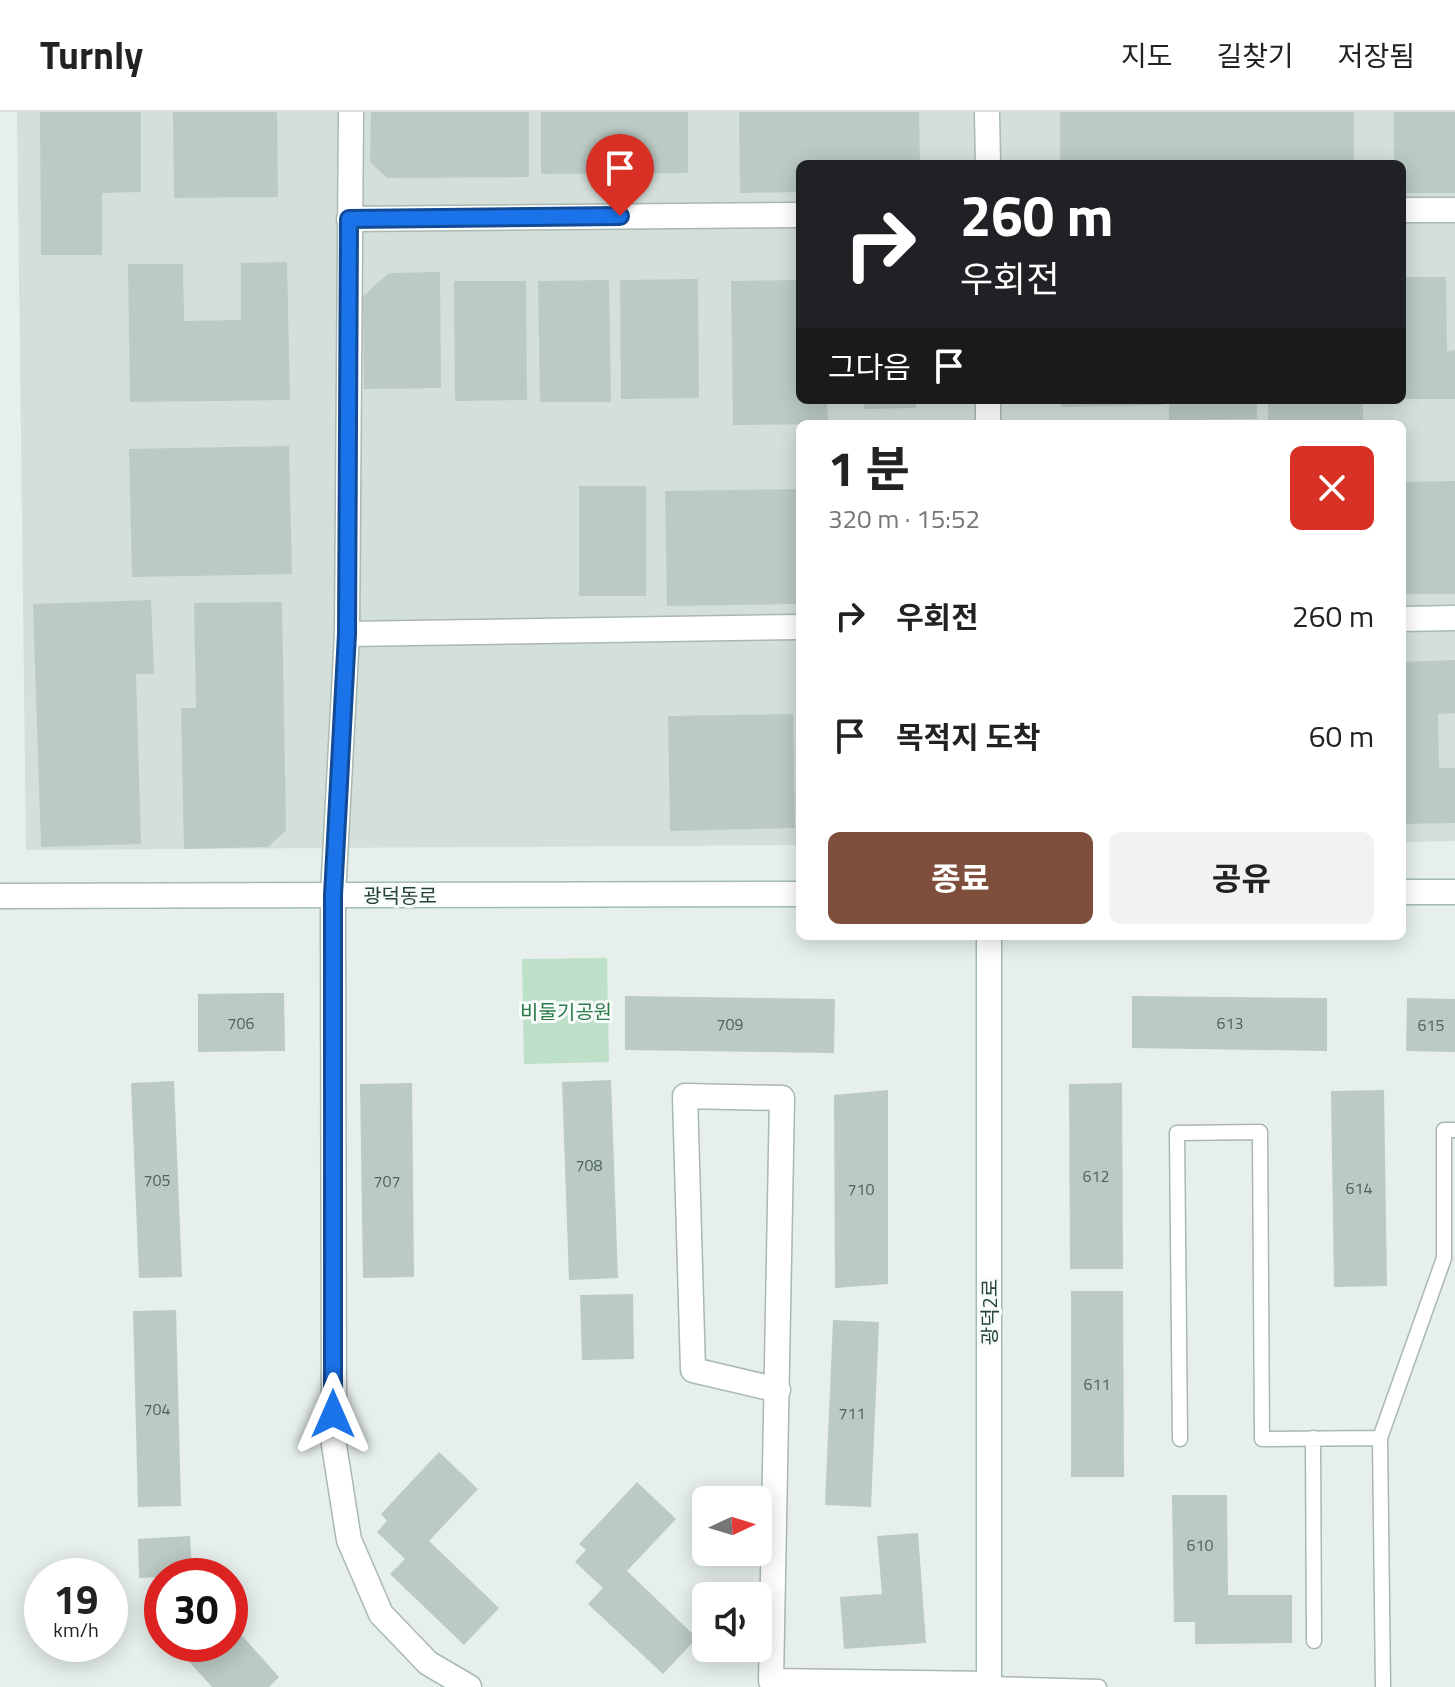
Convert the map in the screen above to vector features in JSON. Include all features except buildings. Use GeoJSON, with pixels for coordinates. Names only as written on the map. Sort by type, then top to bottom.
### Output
{"type":"FeatureCollection","features":[{"type":"Feature","properties":{"kind":"street"},"geometry":{"type":"LineString","coordinates":[[351,112],[347,634],[333,895],[334,1445],[349,1540],[381,1614],[428,1663],[469,1687]]}},
{"type":"Feature","properties":{"kind":"street"},"geometry":{"type":"LineString","coordinates":[[987,112],[988,160]]}},
{"type":"Feature","properties":{"kind":"street"},"geometry":{"type":"LineString","coordinates":[[1406,210],[1455,210]]}},
{"type":"Feature","properties":{"kind":"street"},"geometry":{"type":"LineString","coordinates":[[349,219],[796,215]]}},
{"type":"Feature","properties":{"kind":"street"},"geometry":{"type":"LineString","coordinates":[[1406,619],[1455,618]]}},
{"type":"Feature","properties":{"kind":"street"},"geometry":{"type":"LineString","coordinates":[[347,634],[796,627]]}},
{"type":"Feature","properties":{"kind":"street"},"geometry":{"type":"LineString","coordinates":[[1406,892],[1455,892]]}},
{"type":"Feature","properties":{"kind":"street","name":"광덕동로"},"geometry":{"type":"LineString","coordinates":[[0,896],[796,894]]}},
{"type":"Feature","properties":{"kind":"street","name":"광덕2로"},"geometry":{"type":"LineString","coordinates":[[989,940],[989,1685]]}},
{"type":"Feature","properties":{"kind":"street"},"geometry":{"type":"LineString","coordinates":[[778,1390],[693,1370],[685,1096],[782,1098],[778,1390],[766,1684],[989,1685]]}},
{"type":"Feature","properties":{"kind":"lane"},"geometry":{"type":"LineString","coordinates":[[1383,1687],[1380,1438],[1449,1258],[1444,1130],[1455,1130]]}},
{"type":"Feature","properties":{"kind":"lane"},"geometry":{"type":"LineString","coordinates":[[1180,1439],[1177,1133],[1260,1132],[1262,1439],[1380,1438]]}},
{"type":"Feature","properties":{"kind":"lane"},"geometry":{"type":"LineString","coordinates":[[1313,1438],[1314,1641]]}},
{"type":"Feature","properties":{"kind":"lane"},"geometry":{"type":"LineString","coordinates":[[989,1685],[1099,1687]]}},
{"type":"Feature","properties":{"kind":"shaded area"},"geometry":{"type":"Polygon","coordinates":[[[17,112],[1455,112],[1455,841],[1406,842],[1406,420],[796,420],[796,845],[26,850],[17,112]]]}},
{"type":"Feature","properties":{"kind":"green space","name":"비둘기공원"},"geometry":{"type":"Polygon","coordinates":[[[607,958],[609,1062],[524,1064],[522,959],[607,958]]]}},
{"type":"Feature","properties":{"kind":"route"},"geometry":{"type":"LineString","coordinates":[[333,1414],[333,895],[347,634],[349,219],[620,216]]}}]}
